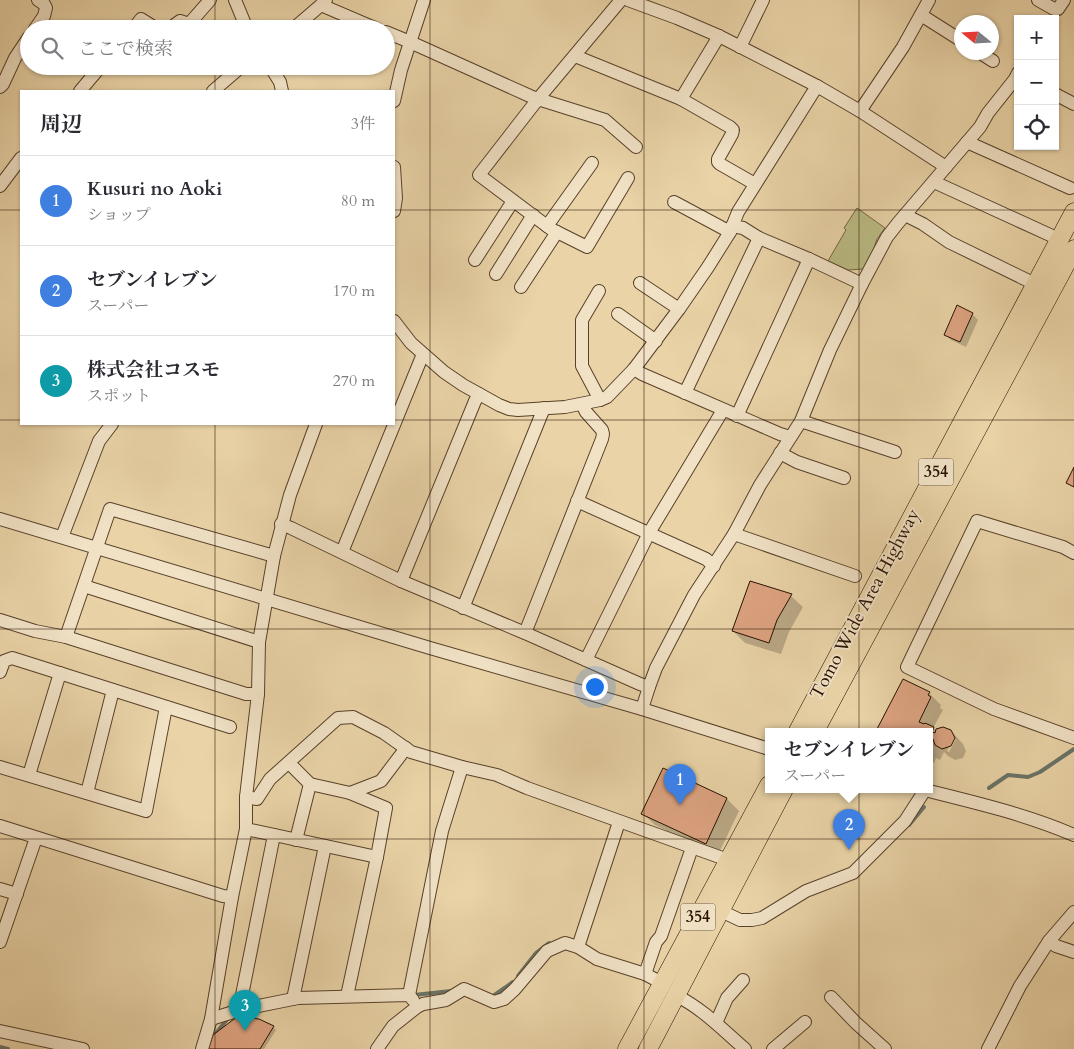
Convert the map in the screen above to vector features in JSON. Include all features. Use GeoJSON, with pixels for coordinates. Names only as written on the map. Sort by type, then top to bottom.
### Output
{"type":"FeatureCollection","features":[{"type":"Feature","properties":{"kind":"highway","name":"Tomo Wide Area Highway"},"geometry":{"type":"LineString","coordinates":[[800,728],[1074,212]]}},
{"type":"Feature","properties":{"kind":"highway","name":"Tomo Wide Area Highway"},"geometry":{"type":"LineString","coordinates":[[816,728],[1074,249]]}},
{"type":"Feature","properties":{"kind":"highway","name":"354"},"geometry":{"type":"LineString","coordinates":[[627,1049],[765,792]]}},
{"type":"Feature","properties":{"kind":"highway","name":"354"},"geometry":{"type":"LineString","coordinates":[[648,1049],[782,793]]}},
{"type":"Feature","properties":{"kind":"street"},"geometry":{"type":"LineString","coordinates":[[38,0],[46,8],[41,20]]}},
{"type":"Feature","properties":{"kind":"street"},"geometry":{"type":"LineString","coordinates":[[192,20],[210,0]]}},
{"type":"Feature","properties":{"kind":"street"},"geometry":{"type":"LineString","coordinates":[[235,0],[243,20]]}},
{"type":"Feature","properties":{"kind":"street"},"geometry":{"type":"LineString","coordinates":[[395,95],[400,70],[424,0]]}},
{"type":"Feature","properties":{"kind":"street"},"geometry":{"type":"LineString","coordinates":[[621,0],[538,99],[479,175],[552,229],[587,247],[628,178]]}},
{"type":"Feature","properties":{"kind":"street"},"geometry":{"type":"LineString","coordinates":[[628,0],[719,36],[818,86],[946,167]]}},
{"type":"Feature","properties":{"kind":"street"},"geometry":{"type":"LineString","coordinates":[[740,47],[763,0]]}},
{"type":"Feature","properties":{"kind":"street"},"geometry":{"type":"LineString","coordinates":[[860,111],[903,47],[929,0]]}},
{"type":"Feature","properties":{"kind":"street"},"geometry":{"type":"LineString","coordinates":[[1038,0],[1051,14],[1058,9],[1064,0]]}},
{"type":"Feature","properties":{"kind":"street"},"geometry":{"type":"LineString","coordinates":[[303,20],[323,3],[359,20]]}},
{"type":"Feature","properties":{"kind":"street"},"geometry":{"type":"LineString","coordinates":[[920,15],[954,36]]}},
{"type":"Feature","properties":{"kind":"street"},"geometry":{"type":"LineString","coordinates":[[395,36],[530,96],[605,120],[636,147]]}},
{"type":"Feature","properties":{"kind":"street"},"geometry":{"type":"LineString","coordinates":[[681,99],[719,36]]}},
{"type":"Feature","properties":{"kind":"street"},"geometry":{"type":"LineString","coordinates":[[0,87],[20,50]]}},
{"type":"Feature","properties":{"kind":"street"},"geometry":{"type":"LineString","coordinates":[[575,56],[681,99],[730,126],[733,130],[732,134],[718,162],[755,184]]}},
{"type":"Feature","properties":{"kind":"street"},"geometry":{"type":"LineString","coordinates":[[81,90],[93,75]]}},
{"type":"Feature","properties":{"kind":"street"},"geometry":{"type":"LineString","coordinates":[[214,90],[232,75]]}},
{"type":"Feature","properties":{"kind":"street"},"geometry":{"type":"LineString","coordinates":[[276,75],[282,90]]}},
{"type":"Feature","properties":{"kind":"street"},"geometry":{"type":"LineString","coordinates":[[642,709],[656,668],[694,595],[734,534],[760,485],[800,421],[830,350],[862,284],[888,237],[980,127],[1014,80]]}},
{"type":"Feature","properties":{"kind":"street"},"geometry":{"type":"LineString","coordinates":[[395,322],[410,344],[444,372],[463,385],[509,409],[565,407],[607,397],[634,369],[656,341],[708,267],[755,184],[818,86]]}},
{"type":"Feature","properties":{"kind":"street"},"geometry":{"type":"LineString","coordinates":[[1059,96],[1074,104]]}},
{"type":"Feature","properties":{"kind":"street"},"geometry":{"type":"LineString","coordinates":[[967,142],[1070,188]]}},
{"type":"Feature","properties":{"kind":"street"},"geometry":{"type":"LineString","coordinates":[[0,186],[20,159]]}},
{"type":"Feature","properties":{"kind":"street"},"geometry":{"type":"LineString","coordinates":[[521,287],[552,229],[592,163]]}},
{"type":"Feature","properties":{"kind":"street"},"geometry":{"type":"LineString","coordinates":[[395,182],[395,204]]}},
{"type":"Feature","properties":{"kind":"street"},"geometry":{"type":"LineString","coordinates":[[934,182],[1050,235]]}},
{"type":"Feature","properties":{"kind":"street"},"geometry":{"type":"LineString","coordinates":[[475,260],[513,201]]}},
{"type":"Feature","properties":{"kind":"street"},"geometry":{"type":"LineString","coordinates":[[674,202],[731,229],[743,228],[759,238],[862,284]]}},
{"type":"Feature","properties":{"kind":"street"},"geometry":{"type":"LineString","coordinates":[[905,215],[923,224],[949,242],[1035,284]]}},
{"type":"Feature","properties":{"kind":"street"},"geometry":{"type":"LineString","coordinates":[[496,274],[533,216]]}},
{"type":"Feature","properties":{"kind":"street"},"geometry":{"type":"LineString","coordinates":[[686,393],[759,238]]}},
{"type":"Feature","properties":{"kind":"street"},"geometry":{"type":"LineString","coordinates":[[737,416],[809,259]]}},
{"type":"Feature","properties":{"kind":"street"},"geometry":{"type":"LineString","coordinates":[[640,283],[679,309]]}},
{"type":"Feature","properties":{"kind":"street"},"geometry":{"type":"LineString","coordinates":[[599,292],[582,320],[582,366],[600,400]]}},
{"type":"Feature","properties":{"kind":"street"},"geometry":{"type":"LineString","coordinates":[[618,314],[656,341]]}},
{"type":"Feature","properties":{"kind":"street"},"geometry":{"type":"LineString","coordinates":[[395,422],[423,354]]}},
{"type":"Feature","properties":{"kind":"street"},"geometry":{"type":"LineString","coordinates":[[634,369],[723,410],[790,437]]}},
{"type":"Feature","properties":{"kind":"street"},"geometry":{"type":"LineString","coordinates":[[401,581],[475,400],[480,394]]}},
{"type":"Feature","properties":{"kind":"street"},"geometry":{"type":"LineString","coordinates":[[525,633],[596,456],[603,434],[582,404]]}},
{"type":"Feature","properties":{"kind":"street"},"geometry":{"type":"LineString","coordinates":[[464,608],[544,408]]}},
{"type":"Feature","properties":{"kind":"street"},"geometry":{"type":"LineString","coordinates":[[586,660],[649,533],[723,410]]}},
{"type":"Feature","properties":{"kind":"street"},"geometry":{"type":"LineString","coordinates":[[800,421],[895,452]]}},
{"type":"Feature","properties":{"kind":"street"},"geometry":{"type":"LineString","coordinates":[[62,537],[98,441],[111,425]]}},
{"type":"Feature","properties":{"kind":"street"},"geometry":{"type":"LineString","coordinates":[[202,1049],[211,1019],[246,829],[246,797],[258,694],[259,642],[274,556],[290,495],[316,425]]}},
{"type":"Feature","properties":{"kind":"street"},"geometry":{"type":"LineString","coordinates":[[342,552],[394,425]]}},
{"type":"Feature","properties":{"kind":"street"},"geometry":{"type":"LineString","coordinates":[[780,453],[797,462],[844,478]]}},
{"type":"Feature","properties":{"kind":"street"},"geometry":{"type":"LineString","coordinates":[[578,501],[706,559],[714,566]]}},
{"type":"Feature","properties":{"kind":"street"},"geometry":{"type":"LineString","coordinates":[[66,637],[110,510],[274,556]]}},
{"type":"Feature","properties":{"kind":"street"},"geometry":{"type":"LineString","coordinates":[[0,519],[430,648],[642,709],[765,748]]}},
{"type":"Feature","properties":{"kind":"street"},"geometry":{"type":"LineString","coordinates":[[1074,553],[1063,547],[977,522],[907,667],[994,709],[1074,736]]}},
{"type":"Feature","properties":{"kind":"street"},"geometry":{"type":"LineString","coordinates":[[281,524],[401,581],[649,687]]}},
{"type":"Feature","properties":{"kind":"street"},"geometry":{"type":"LineString","coordinates":[[734,534],[855,576]]}},
{"type":"Feature","properties":{"kind":"street"},"geometry":{"type":"LineString","coordinates":[[84,586],[259,642]]}},
{"type":"Feature","properties":{"kind":"street"},"geometry":{"type":"LineString","coordinates":[[0,620],[35,631],[66,637],[246,694],[258,694]]}},
{"type":"Feature","properties":{"kind":"street"},"geometry":{"type":"LineString","coordinates":[[0,672],[4,661],[12,658],[230,727]]}},
{"type":"Feature","properties":{"kind":"street"},"geometry":{"type":"LineString","coordinates":[[29,775],[60,673]]}},
{"type":"Feature","properties":{"kind":"street"},"geometry":{"type":"LineString","coordinates":[[87,793],[113,690]]}},
{"type":"Feature","properties":{"kind":"street"},"geometry":{"type":"LineString","coordinates":[[0,767],[146,811],[166,707]]}},
{"type":"Feature","properties":{"kind":"street"},"geometry":{"type":"LineString","coordinates":[[246,797],[257,799],[270,779],[289,764],[338,718],[353,717],[384,732],[411,752],[497,775],[619,822],[728,860]]}},
{"type":"Feature","properties":{"kind":"street"},"geometry":{"type":"LineString","coordinates":[[350,793],[381,781],[406,748]]}},
{"type":"Feature","properties":{"kind":"street"},"geometry":{"type":"LineString","coordinates":[[289,764],[310,784],[350,793],[386,808],[347,996]]}},
{"type":"Feature","properties":{"kind":"street"},"geometry":{"type":"LineString","coordinates":[[417,1007],[409,995],[442,831],[462,767]]}},
{"type":"Feature","properties":{"kind":"street"},"geometry":{"type":"LineString","coordinates":[[296,840],[310,784]]}},
{"type":"Feature","properties":{"kind":"street"},"geometry":{"type":"LineString","coordinates":[[933,792],[999,808],[1059,828],[1074,835]]}},
{"type":"Feature","properties":{"kind":"street"},"geometry":{"type":"LineString","coordinates":[[721,911],[740,920],[762,918],[806,892],[853,874],[905,821],[921,793]]}},
{"type":"Feature","properties":{"kind":"street"},"geometry":{"type":"LineString","coordinates":[[578,947],[619,822]]}},
{"type":"Feature","properties":{"kind":"street"},"geometry":{"type":"LineString","coordinates":[[0,826],[223,896],[232,897]]}},
{"type":"Feature","properties":{"kind":"street"},"geometry":{"type":"LineString","coordinates":[[246,829],[377,857]]}},
{"type":"Feature","properties":{"kind":"street"},"geometry":{"type":"LineString","coordinates":[[239,1010],[274,835]]}},
{"type":"Feature","properties":{"kind":"street"},"geometry":{"type":"LineString","coordinates":[[0,942],[36,838]]}},
{"type":"Feature","properties":{"kind":"street"},"geometry":{"type":"LineString","coordinates":[[293,998],[325,846]]}},
{"type":"Feature","properties":{"kind":"street"},"geometry":{"type":"LineString","coordinates":[[645,974],[656,942],[662,936],[692,848]]}},
{"type":"Feature","properties":{"kind":"street"},"geometry":{"type":"LineString","coordinates":[[0,888],[17,894]]}},
{"type":"Feature","properties":{"kind":"street"},"geometry":{"type":"LineString","coordinates":[[988,1049],[1020,986],[1049,941],[1074,912]]}},
{"type":"Feature","properties":{"kind":"street"},"geometry":{"type":"LineString","coordinates":[[1049,941],[1056,946],[1074,952]]}},
{"type":"Feature","properties":{"kind":"street"},"geometry":{"type":"LineString","coordinates":[[377,1049],[393,1026],[423,1004],[446,1000],[464,989],[494,1002],[504,999],[547,951],[565,943],[578,947],[597,959],[645,974],[662,982]]}},
{"type":"Feature","properties":{"kind":"street"},"geometry":{"type":"LineString","coordinates":[[716,1022],[727,998],[743,980]]}},
{"type":"Feature","properties":{"kind":"street"},"geometry":{"type":"LineString","coordinates":[[211,1019],[239,1010],[293,998],[409,995]]}},
{"type":"Feature","properties":{"kind":"street"},"geometry":{"type":"LineString","coordinates":[[677,996],[692,1004],[716,1022],[745,1049]]}},
{"type":"Feature","properties":{"kind":"street"},"geometry":{"type":"LineString","coordinates":[[831,997],[885,1049]]}},
{"type":"Feature","properties":{"kind":"street"},"geometry":{"type":"LineString","coordinates":[[773,1049],[805,1022]]}},
{"type":"Feature","properties":{"kind":"street"},"geometry":{"type":"LineString","coordinates":[[0,1031],[83,1049]]}},
{"type":"Feature","properties":{"kind":"green space"},"geometry":{"type":"Polygon","coordinates":[[[857,208],[885,228],[877,239],[871,257],[863,269],[848,270],[828,261],[846,230],[844,228],[857,208]]]}},
{"type":"Feature","properties":{"kind":"building"},"geometry":{"type":"Polygon","coordinates":[[[957,305],[973,313],[960,342],[944,335],[957,305]]]}},
{"type":"Feature","properties":{"kind":"building"},"geometry":{"type":"Polygon","coordinates":[[[1074,467],[1074,487],[1066,483],[1074,467]]]}},
{"type":"Feature","properties":{"kind":"building"},"geometry":{"type":"Polygon","coordinates":[[[750,581],[792,594],[777,620],[769,643],[732,631],[750,581]]]}},
{"type":"Feature","properties":{"kind":"building"},"geometry":{"type":"Polygon","coordinates":[[[903,679],[930,692],[928,695],[931,697],[919,722],[934,727],[933,730],[878,728],[903,679]]]}},
{"type":"Feature","properties":{"kind":"building"},"geometry":{"type":"Polygon","coordinates":[[[943,727],[951,730],[955,738],[951,746],[942,749],[935,745],[933,732],[935,733],[936,729],[943,727]]]}},
{"type":"Feature","properties":{"kind":"building"},"geometry":{"type":"Polygon","coordinates":[[[663,768],[727,798],[706,844],[641,814],[663,768]]]}},
{"type":"Feature","properties":{"kind":"building"},"geometry":{"type":"Polygon","coordinates":[[[238,1016],[259,1019],[274,1026],[260,1049],[208,1049],[213,1035],[238,1016]]]}},
{"type":"Feature","properties":{"kind":"waterway"},"geometry":{"type":"LineString","coordinates":[[989,788],[1008,775],[1028,777],[1040,772],[1074,749]]}},
{"type":"Feature","properties":{"kind":"waterway"},"geometry":{"type":"LineString","coordinates":[[909,825],[924,807]]}},
{"type":"Feature","properties":{"kind":"waterway"},"geometry":{"type":"LineString","coordinates":[[518,976],[536,953],[549,943]]}},
{"type":"Feature","properties":{"kind":"waterway"},"geometry":{"type":"LineString","coordinates":[[493,996],[513,982]]}},
{"type":"Feature","properties":{"kind":"waterway"},"geometry":{"type":"LineString","coordinates":[[414,995],[451,991]]}},
{"type":"Feature","properties":{"kind":"waterway"},"geometry":{"type":"LineString","coordinates":[[214,1036],[228,1018]]}},
{"type":"Feature","properties":{"kind":"waterway"},"geometry":{"type":"LineString","coordinates":[[0,1047],[8,1049]]}},
{"type":"Feature","properties":{"kind":"place","name":"Kusuri no Aoki"},"geometry":{"type":"Point","coordinates":[680,805]}},
{"type":"Feature","properties":{"kind":"place","name":"セブンイレブン"},"geometry":{"type":"Point","coordinates":[849,850]}},
{"type":"Feature","properties":{"kind":"place","name":"株式会社コスモ"},"geometry":{"type":"Point","coordinates":[245,1031]}}]}
